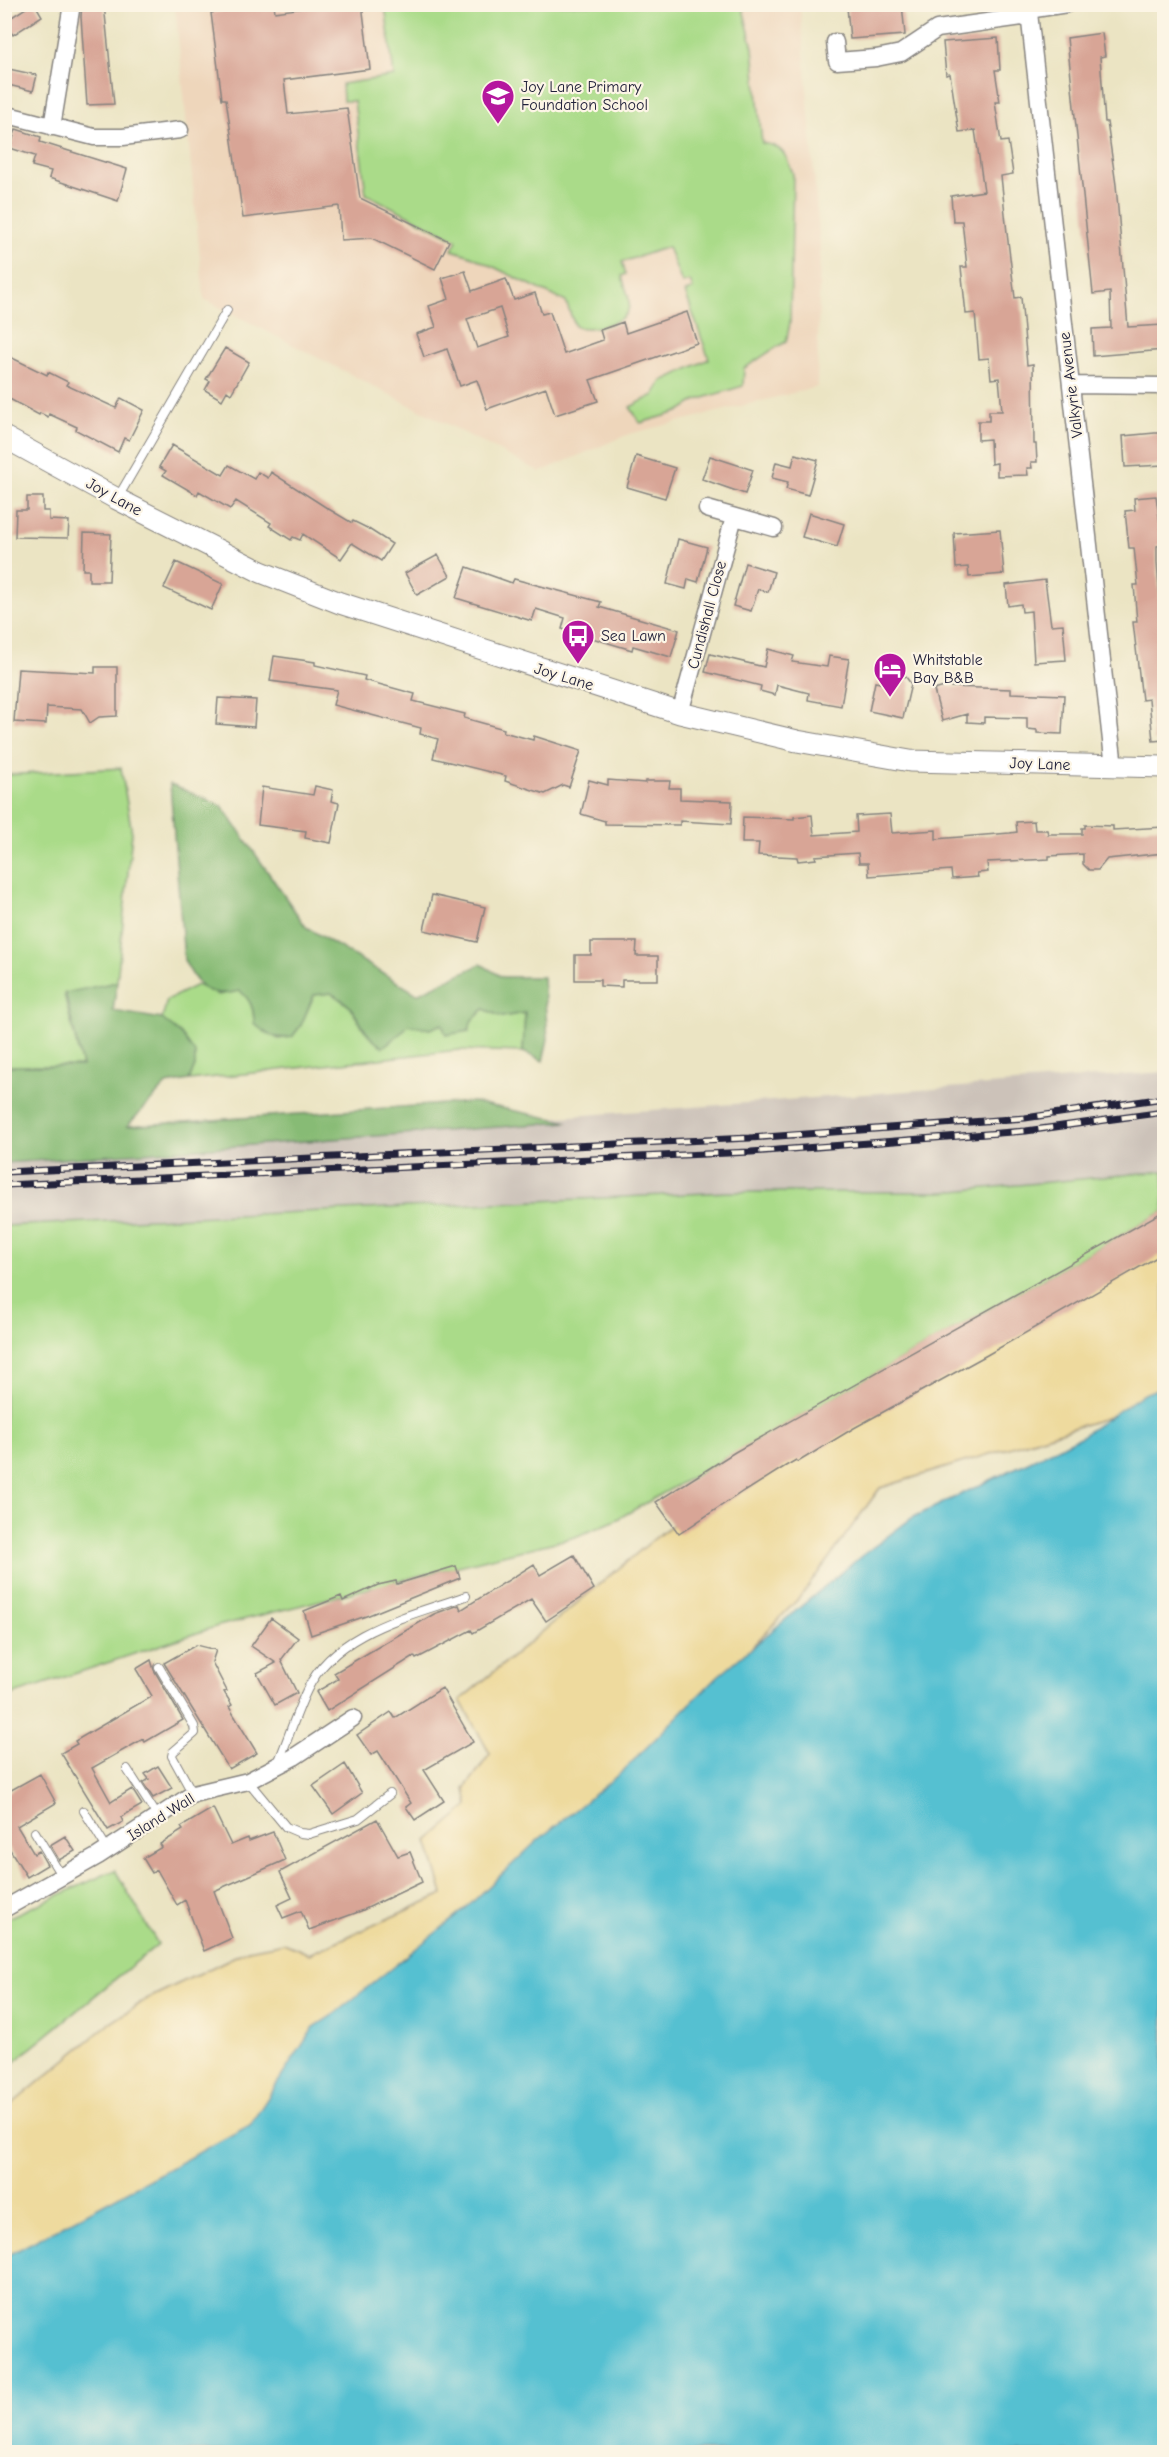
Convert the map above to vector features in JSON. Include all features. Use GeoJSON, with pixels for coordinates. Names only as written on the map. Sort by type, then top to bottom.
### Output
{"type":"FeatureCollection","features":[{"type":"Feature","properties":{"kind":"street"},"geometry":{"type":"LineString","coordinates":[[52,127],[72,4]]}},
{"type":"Feature","properties":{"kind":"street"},"geometry":{"type":"LineString","coordinates":[[835,42],[837,61],[876,58],[901,53],[937,29],[1067,4]]}},
{"type":"Feature","properties":{"kind":"street","name":"Valkyrie Avenue"},"geometry":{"type":"LineString","coordinates":[[1028,10],[1114,766]]}},
{"type":"Feature","properties":{"kind":"street"},"geometry":{"type":"LineString","coordinates":[[4,114],[52,127],[109,138],[180,130]]}},
{"type":"Feature","properties":{"kind":"street"},"geometry":{"type":"LineString","coordinates":[[1071,385],[1164,386]]}},
{"type":"Feature","properties":{"kind":"street","name":"Joy Lane"},"geometry":{"type":"LineString","coordinates":[[4,437],[117,499],[261,572],[340,603],[680,713],[796,741],[910,761],[1164,767]]}},
{"type":"Feature","properties":{"kind":"street"},"geometry":{"type":"LineString","coordinates":[[707,509],[774,528]]}},
{"type":"Feature","properties":{"kind":"street","name":"Cundishall Close"},"geometry":{"type":"LineString","coordinates":[[680,713],[734,517]]}},
{"type":"Feature","properties":{"kind":"street","name":"Island Wall"},"geometry":{"type":"LineString","coordinates":[[4,1909],[108,1850],[193,1794],[248,1781],[277,1766],[353,1718]]}},
{"type":"Feature","properties":{"kind":"lane"},"geometry":{"type":"LineString","coordinates":[[117,499],[226,310]]}},
{"type":"Feature","properties":{"kind":"lane"},"geometry":{"type":"LineString","coordinates":[[277,1766],[308,1688],[330,1659],[366,1632],[465,1596]]}},
{"type":"Feature","properties":{"kind":"lane"},"geometry":{"type":"LineString","coordinates":[[159,1667],[194,1726],[195,1733],[173,1752],[172,1756],[193,1794]]}},
{"type":"Feature","properties":{"kind":"lane"},"geometry":{"type":"LineString","coordinates":[[127,1769],[158,1817]]}},
{"type":"Feature","properties":{"kind":"lane"},"geometry":{"type":"LineString","coordinates":[[248,1781],[286,1827],[309,1834],[358,1820],[390,1794]]}},
{"type":"Feature","properties":{"kind":"lane"},"geometry":{"type":"LineString","coordinates":[[84,1811],[108,1850]]}},
{"type":"Feature","properties":{"kind":"lane"},"geometry":{"type":"LineString","coordinates":[[35,1832],[62,1877]]}},
{"type":"Feature","properties":{"kind":"shaded area","name":"Joy Lane Primary Foundation School"},"geometry":{"type":"Polygon","coordinates":[[[175,5],[800,5],[820,246],[817,387],[629,434],[540,472],[204,299],[175,5]]]}},
{"type":"Feature","properties":{"kind":"shaded area"},"geometry":{"type":"Polygon","coordinates":[[[1164,1072],[1164,1171],[944,1192],[728,1192],[5,1226],[4,1158],[1164,1072]]]}},
{"type":"Feature","properties":{"kind":"green space"},"geometry":{"type":"Polygon","coordinates":[[[385,5],[742,5],[753,48],[762,143],[775,146],[783,152],[793,174],[790,323],[786,342],[744,368],[743,386],[697,400],[678,412],[640,423],[630,407],[654,395],[662,381],[709,359],[685,292],[693,289],[690,281],[682,283],[668,247],[622,262],[626,274],[622,276],[629,302],[625,315],[612,323],[581,328],[575,326],[566,302],[471,256],[452,250],[457,240],[366,194],[354,101],[343,101],[342,84],[394,76],[385,5]]]}},
{"type":"Feature","properties":{"kind":"green space"},"geometry":{"type":"Polygon","coordinates":[[[121,768],[132,833],[117,982],[64,994],[82,1067],[5,1066],[5,775],[121,768]]]}},
{"type":"Feature","properties":{"kind":"green space"},"geometry":{"type":"Polygon","coordinates":[[[170,784],[222,806],[306,927],[417,994],[481,964],[502,977],[543,977],[548,1039],[543,1061],[523,1052],[525,1013],[502,1017],[484,1009],[471,1022],[469,1031],[446,1035],[442,1024],[430,1029],[408,1025],[383,1047],[368,1034],[348,1005],[331,993],[314,995],[301,1025],[292,1037],[281,1038],[263,1031],[254,1023],[251,1005],[240,991],[219,993],[205,989],[199,984],[184,960],[170,784]]]}},
{"type":"Feature","properties":{"kind":"green space"},"geometry":{"type":"Polygon","coordinates":[[[117,982],[113,1011],[162,1019],[181,1034],[195,1053],[195,1066],[189,1080],[167,1084],[127,1126],[473,1102],[568,1122],[5,1163],[5,1066],[82,1066],[65,993],[117,982]]]}},
{"type":"Feature","properties":{"kind":"green space"},"geometry":{"type":"Polygon","coordinates":[[[197,985],[218,995],[240,991],[251,1005],[254,1023],[278,1039],[292,1037],[301,1025],[314,995],[331,993],[349,1006],[365,1031],[402,1032],[408,1024],[430,1029],[442,1024],[447,1034],[469,1031],[471,1022],[484,1009],[502,1017],[525,1013],[523,1052],[459,1050],[189,1080],[195,1066],[162,1019],[167,1000],[197,985]]]}},
{"type":"Feature","properties":{"kind":"green space"},"geometry":{"type":"Polygon","coordinates":[[[1164,1171],[1164,1211],[614,1521],[575,1537],[218,1626],[5,1697],[4,1226],[728,1192],[944,1192],[1164,1171]]]}},
{"type":"Feature","properties":{"kind":"green space"},"geometry":{"type":"Polygon","coordinates":[[[115,1870],[158,1944],[9,2066],[4,2062],[5,1919],[115,1870]]]}},
{"type":"Feature","properties":{"kind":"sand"},"geometry":{"type":"Polygon","coordinates":[[[1164,1247],[1164,1400],[880,1488],[802,1595],[661,1740],[558,1939],[5,2311],[5,2110],[106,2026],[147,1999],[248,1950],[284,1943],[309,1954],[443,1894],[427,1841],[468,1806],[465,1788],[490,1754],[460,1700],[665,1530],[779,1458],[1164,1247]]]}},
{"type":"Feature","properties":{"kind":"water"},"geometry":{"type":"Polygon","coordinates":[[[1164,1386],[1164,2452],[5,2452],[5,2257],[250,2125],[314,2027],[333,2015],[464,1910],[538,1840],[623,1771],[718,1676],[860,1557],[912,1518],[1080,1437],[1142,1395],[1164,1386]]]}},
{"type":"Feature","properties":{"kind":"building"},"geometry":{"type":"Polygon","coordinates":[[[35,4],[42,16],[13,35],[4,22],[35,4]]]}},
{"type":"Feature","properties":{"kind":"building"},"geometry":{"type":"Polygon","coordinates":[[[82,4],[104,4],[114,104],[87,105],[82,4]]]}},
{"type":"Feature","properties":{"kind":"building"},"geometry":{"type":"Polygon","coordinates":[[[274,4],[275,12],[333,4],[362,4],[370,69],[284,80],[288,114],[347,108],[360,198],[449,241],[435,269],[372,238],[341,240],[339,206],[243,218],[226,99],[222,99],[211,13],[274,4]]]}},
{"type":"Feature","properties":{"kind":"building"},"geometry":{"type":"Polygon","coordinates":[[[902,4],[905,35],[850,39],[847,7],[902,4]]]}},
{"type":"Feature","properties":{"kind":"building"},"geometry":{"type":"Polygon","coordinates":[[[1102,33],[1105,56],[1100,57],[1105,122],[1107,122],[1116,185],[1128,327],[1164,325],[1164,350],[1093,356],[1092,329],[1111,328],[1110,292],[1093,294],[1067,38],[1102,33]]]}},
{"type":"Feature","properties":{"kind":"building"},"geometry":{"type":"Polygon","coordinates":[[[998,38],[1000,70],[995,70],[1000,102],[995,102],[1001,142],[1008,141],[1013,174],[1001,176],[1007,233],[1015,298],[1021,297],[1027,365],[1033,364],[1034,444],[1036,444],[1037,462],[1031,462],[1032,468],[1027,468],[1028,475],[997,476],[997,463],[991,464],[990,439],[978,440],[978,421],[989,421],[989,411],[1002,411],[999,378],[991,379],[989,358],[979,359],[975,313],[966,314],[961,267],[967,267],[962,221],[953,221],[951,196],[984,191],[975,130],[959,132],[950,74],[946,75],[943,42],[998,38]]]}},
{"type":"Feature","properties":{"kind":"building"},"geometry":{"type":"Polygon","coordinates":[[[4,68],[37,75],[33,91],[4,84],[4,68]]]}},
{"type":"Feature","properties":{"kind":"building"},"geometry":{"type":"Polygon","coordinates":[[[16,129],[41,137],[40,142],[127,169],[118,201],[49,178],[51,171],[32,166],[35,156],[10,148],[16,129]]]}},
{"type":"Feature","properties":{"kind":"building"},"geometry":{"type":"Polygon","coordinates":[[[465,271],[472,291],[506,279],[514,300],[535,293],[542,314],[550,312],[564,354],[603,340],[600,330],[623,322],[626,333],[687,312],[697,343],[590,380],[598,401],[555,415],[546,388],[487,409],[477,380],[460,386],[447,349],[424,357],[416,334],[436,327],[429,306],[449,299],[442,278],[465,271]],[[500,308],[467,319],[477,348],[509,337],[500,308]]]}},
{"type":"Feature","properties":{"kind":"building"},"geometry":{"type":"Polygon","coordinates":[[[225,348],[249,362],[231,394],[227,391],[222,400],[205,390],[210,381],[206,379],[225,348]]]}},
{"type":"Feature","properties":{"kind":"building"},"geometry":{"type":"Polygon","coordinates":[[[4,354],[47,375],[48,372],[68,382],[66,385],[116,408],[121,398],[144,410],[129,440],[124,438],[118,452],[76,430],[77,427],[49,414],[48,417],[40,413],[39,415],[4,396],[4,354]]]}},
{"type":"Feature","properties":{"kind":"building"},"geometry":{"type":"Polygon","coordinates":[[[1164,433],[1164,465],[1125,467],[1123,436],[1164,433]]]}},
{"type":"Feature","properties":{"kind":"building"},"geometry":{"type":"Polygon","coordinates":[[[172,445],[223,475],[229,465],[254,479],[258,472],[268,478],[271,472],[352,523],[353,521],[367,528],[392,544],[381,561],[352,543],[341,559],[303,534],[300,540],[293,537],[291,540],[269,526],[271,523],[236,501],[230,509],[199,491],[197,495],[163,475],[166,471],[159,467],[172,445]]]}},
{"type":"Feature","properties":{"kind":"building"},"geometry":{"type":"Polygon","coordinates":[[[795,454],[818,460],[808,495],[786,489],[788,482],[772,478],[776,462],[792,466],[795,454]]]}},
{"type":"Feature","properties":{"kind":"building"},"geometry":{"type":"Polygon","coordinates":[[[636,456],[675,468],[665,498],[627,487],[636,456]]]}},
{"type":"Feature","properties":{"kind":"building"},"geometry":{"type":"Polygon","coordinates":[[[710,456],[753,470],[745,494],[702,479],[710,456]]]}},
{"type":"Feature","properties":{"kind":"building"},"geometry":{"type":"Polygon","coordinates":[[[1156,496],[1163,545],[1157,546],[1157,562],[1164,649],[1164,740],[1153,741],[1149,699],[1142,700],[1133,622],[1137,622],[1134,585],[1138,585],[1134,548],[1129,548],[1125,511],[1135,510],[1134,498],[1156,496]]]}},
{"type":"Feature","properties":{"kind":"building"},"geometry":{"type":"Polygon","coordinates":[[[27,497],[43,497],[43,511],[49,511],[49,520],[69,521],[68,538],[15,537],[16,510],[27,510],[27,497]]]}},
{"type":"Feature","properties":{"kind":"building"},"geometry":{"type":"Polygon","coordinates":[[[809,513],[844,524],[837,547],[802,537],[809,513]]]}},
{"type":"Feature","properties":{"kind":"building"},"geometry":{"type":"Polygon","coordinates":[[[1000,530],[1004,574],[969,577],[968,567],[956,568],[954,533],[1000,530]]]}},
{"type":"Feature","properties":{"kind":"building"},"geometry":{"type":"Polygon","coordinates":[[[84,533],[111,534],[109,581],[89,581],[89,570],[83,570],[84,533]]]}},
{"type":"Feature","properties":{"kind":"building"},"geometry":{"type":"Polygon","coordinates":[[[678,539],[707,547],[698,582],[688,579],[686,589],[667,584],[678,539]]]}},
{"type":"Feature","properties":{"kind":"building"},"geometry":{"type":"Polygon","coordinates":[[[438,555],[450,576],[417,595],[405,573],[438,555]]]}},
{"type":"Feature","properties":{"kind":"building"},"geometry":{"type":"Polygon","coordinates":[[[176,562],[223,584],[211,610],[164,588],[176,562]]]}},
{"type":"Feature","properties":{"kind":"building"},"geometry":{"type":"Polygon","coordinates":[[[745,563],[774,572],[768,592],[758,589],[751,611],[733,606],[745,563]]]}},
{"type":"Feature","properties":{"kind":"building"},"geometry":{"type":"Polygon","coordinates":[[[467,567],[512,583],[514,579],[601,602],[599,607],[679,630],[671,657],[633,646],[632,650],[562,629],[565,618],[536,609],[532,621],[456,598],[467,567]]]}},
{"type":"Feature","properties":{"kind":"building"},"geometry":{"type":"Polygon","coordinates":[[[1045,580],[1051,625],[1063,624],[1066,660],[1034,662],[1031,611],[1022,612],[1021,604],[1008,606],[1006,585],[1045,580]]]}},
{"type":"Feature","properties":{"kind":"building"},"geometry":{"type":"Polygon","coordinates":[[[768,649],[794,656],[792,662],[827,667],[829,656],[849,659],[841,706],[808,700],[809,693],[777,685],[775,695],[760,691],[761,686],[705,672],[710,654],[764,667],[768,649]]]}},
{"type":"Feature","properties":{"kind":"building"},"geometry":{"type":"Polygon","coordinates":[[[274,656],[315,662],[315,665],[365,676],[364,680],[415,694],[413,701],[465,714],[464,718],[504,729],[503,732],[533,740],[534,736],[581,751],[569,787],[563,785],[545,794],[505,781],[506,776],[433,758],[438,739],[420,734],[421,728],[333,705],[337,690],[270,681],[274,656]]]}},
{"type":"Feature","properties":{"kind":"building"},"geometry":{"type":"Polygon","coordinates":[[[95,667],[117,667],[117,716],[99,717],[90,723],[82,709],[47,707],[46,724],[14,722],[18,669],[95,673],[95,667]]]}},
{"type":"Feature","properties":{"kind":"building","name":"Whitstable Bay B&B"},"geometry":{"type":"Polygon","coordinates":[[[898,675],[906,677],[911,684],[903,718],[869,711],[875,682],[885,684],[898,675]]]}},
{"type":"Feature","properties":{"kind":"building"},"geometry":{"type":"Polygon","coordinates":[[[951,685],[951,687],[1011,689],[1011,693],[1064,695],[1062,734],[1037,733],[1037,730],[1027,729],[1027,718],[984,717],[984,723],[967,722],[967,714],[942,721],[934,690],[951,685]]]}},
{"type":"Feature","properties":{"kind":"building"},"geometry":{"type":"Polygon","coordinates":[[[218,698],[256,700],[254,727],[216,724],[218,698]]]}},
{"type":"Feature","properties":{"kind":"building"},"geometry":{"type":"Polygon","coordinates":[[[589,780],[608,785],[608,780],[645,783],[645,781],[670,781],[669,788],[680,788],[680,799],[732,801],[731,824],[680,821],[680,825],[605,824],[605,821],[581,814],[589,780]]]}},
{"type":"Feature","properties":{"kind":"building"},"geometry":{"type":"Polygon","coordinates":[[[315,786],[333,790],[331,801],[339,803],[331,843],[305,838],[306,831],[258,825],[262,787],[313,795],[315,786]]]}},
{"type":"Feature","properties":{"kind":"building"},"geometry":{"type":"Polygon","coordinates":[[[890,814],[892,833],[936,830],[936,839],[1017,832],[1016,822],[1034,821],[1035,830],[1047,830],[1048,834],[1082,834],[1082,828],[1085,828],[1085,825],[1113,826],[1113,830],[1164,827],[1164,853],[1107,859],[1098,870],[1089,870],[1083,864],[1083,854],[1049,856],[1049,859],[987,862],[988,872],[977,873],[978,877],[952,879],[951,870],[869,876],[868,863],[859,863],[858,853],[815,856],[816,859],[798,861],[797,857],[758,855],[759,843],[742,843],[743,817],[794,819],[794,817],[812,815],[814,835],[857,832],[856,816],[890,814]]]}},
{"type":"Feature","properties":{"kind":"building"},"geometry":{"type":"Polygon","coordinates":[[[432,895],[485,907],[477,942],[424,930],[432,895]]]}},
{"type":"Feature","properties":{"kind":"building"},"geometry":{"type":"Polygon","coordinates":[[[591,942],[637,942],[636,956],[658,956],[658,980],[622,980],[622,987],[600,986],[600,980],[575,980],[575,955],[591,955],[591,942]]]}},
{"type":"Feature","properties":{"kind":"building"},"geometry":{"type":"Polygon","coordinates":[[[1164,1211],[1164,1253],[798,1462],[796,1460],[745,1490],[679,1534],[656,1502],[735,1452],[1164,1211]]]}},
{"type":"Feature","properties":{"kind":"building"},"geometry":{"type":"Polygon","coordinates":[[[574,1555],[594,1589],[546,1621],[531,1599],[473,1633],[471,1630],[416,1659],[414,1656],[327,1711],[316,1692],[338,1679],[334,1673],[434,1614],[459,1605],[461,1610],[534,1564],[540,1575],[574,1555]]]}},
{"type":"Feature","properties":{"kind":"building"},"geometry":{"type":"Polygon","coordinates":[[[456,1566],[460,1578],[369,1615],[311,1635],[304,1611],[341,1596],[343,1601],[378,1585],[396,1581],[397,1584],[456,1566]]]}},
{"type":"Feature","properties":{"kind":"building"},"geometry":{"type":"Polygon","coordinates":[[[271,1618],[298,1638],[281,1660],[297,1693],[275,1705],[257,1673],[276,1663],[251,1646],[271,1618]]]}},
{"type":"Feature","properties":{"kind":"building"},"geometry":{"type":"Polygon","coordinates":[[[196,1645],[216,1650],[212,1662],[227,1691],[224,1692],[232,1705],[229,1707],[257,1753],[229,1769],[164,1663],[196,1645]]]}},
{"type":"Feature","properties":{"kind":"building"},"geometry":{"type":"Polygon","coordinates":[[[151,1660],[154,1670],[183,1720],[145,1742],[143,1739],[92,1768],[111,1802],[132,1789],[142,1805],[121,1817],[123,1822],[108,1830],[61,1753],[77,1744],[75,1741],[152,1696],[136,1669],[151,1660]]]}},
{"type":"Feature","properties":{"kind":"building"},"geometry":{"type":"Polygon","coordinates":[[[442,1688],[473,1742],[424,1770],[444,1801],[415,1820],[406,1807],[411,1803],[378,1751],[371,1755],[357,1735],[391,1712],[395,1718],[442,1688]]]}},
{"type":"Feature","properties":{"kind":"building"},"geometry":{"type":"Polygon","coordinates":[[[345,1764],[362,1793],[333,1814],[313,1786],[345,1764]]]}},
{"type":"Feature","properties":{"kind":"building"},"geometry":{"type":"Polygon","coordinates":[[[158,1766],[172,1788],[153,1798],[143,1783],[149,1779],[145,1774],[158,1766]]]}},
{"type":"Feature","properties":{"kind":"building"},"geometry":{"type":"Polygon","coordinates":[[[40,1774],[56,1803],[17,1826],[34,1854],[39,1851],[47,1865],[27,1877],[4,1840],[4,1794],[40,1774]]]}},
{"type":"Feature","properties":{"kind":"building"},"geometry":{"type":"Polygon","coordinates":[[[213,1808],[231,1845],[273,1832],[285,1860],[214,1891],[232,1938],[204,1951],[185,1900],[177,1905],[157,1870],[152,1873],[143,1858],[162,1847],[160,1844],[183,1830],[181,1827],[213,1808]]]}},
{"type":"Feature","properties":{"kind":"building"},"geometry":{"type":"Polygon","coordinates":[[[377,1819],[398,1856],[410,1852],[422,1882],[361,1911],[309,1930],[301,1911],[283,1918],[277,1905],[292,1898],[280,1872],[377,1819]]]}},
{"type":"Feature","properties":{"kind":"building"},"geometry":{"type":"Polygon","coordinates":[[[65,1836],[75,1851],[59,1860],[50,1845],[65,1836]]]}},
{"type":"Feature","properties":{"kind":"railway"},"geometry":{"type":"LineString","coordinates":[[4,1172],[750,1138],[1025,1118],[1164,1098]]}},
{"type":"Feature","properties":{"kind":"railway"},"geometry":{"type":"LineString","coordinates":[[4,1185],[751,1152],[1026,1131],[1164,1112]]}},
{"type":"Feature","properties":{"kind":"place","name":"Joy Lane Primary Foundation School"},"geometry":{"type":"Point","coordinates":[498,125]}},
{"type":"Feature","properties":{"kind":"place","name":"Sea Lawn"},"geometry":{"type":"Point","coordinates":[578,665]}},
{"type":"Feature","properties":{"kind":"place","name":"Whitstable Bay B&B"},"geometry":{"type":"Point","coordinates":[890,698]}}]}
